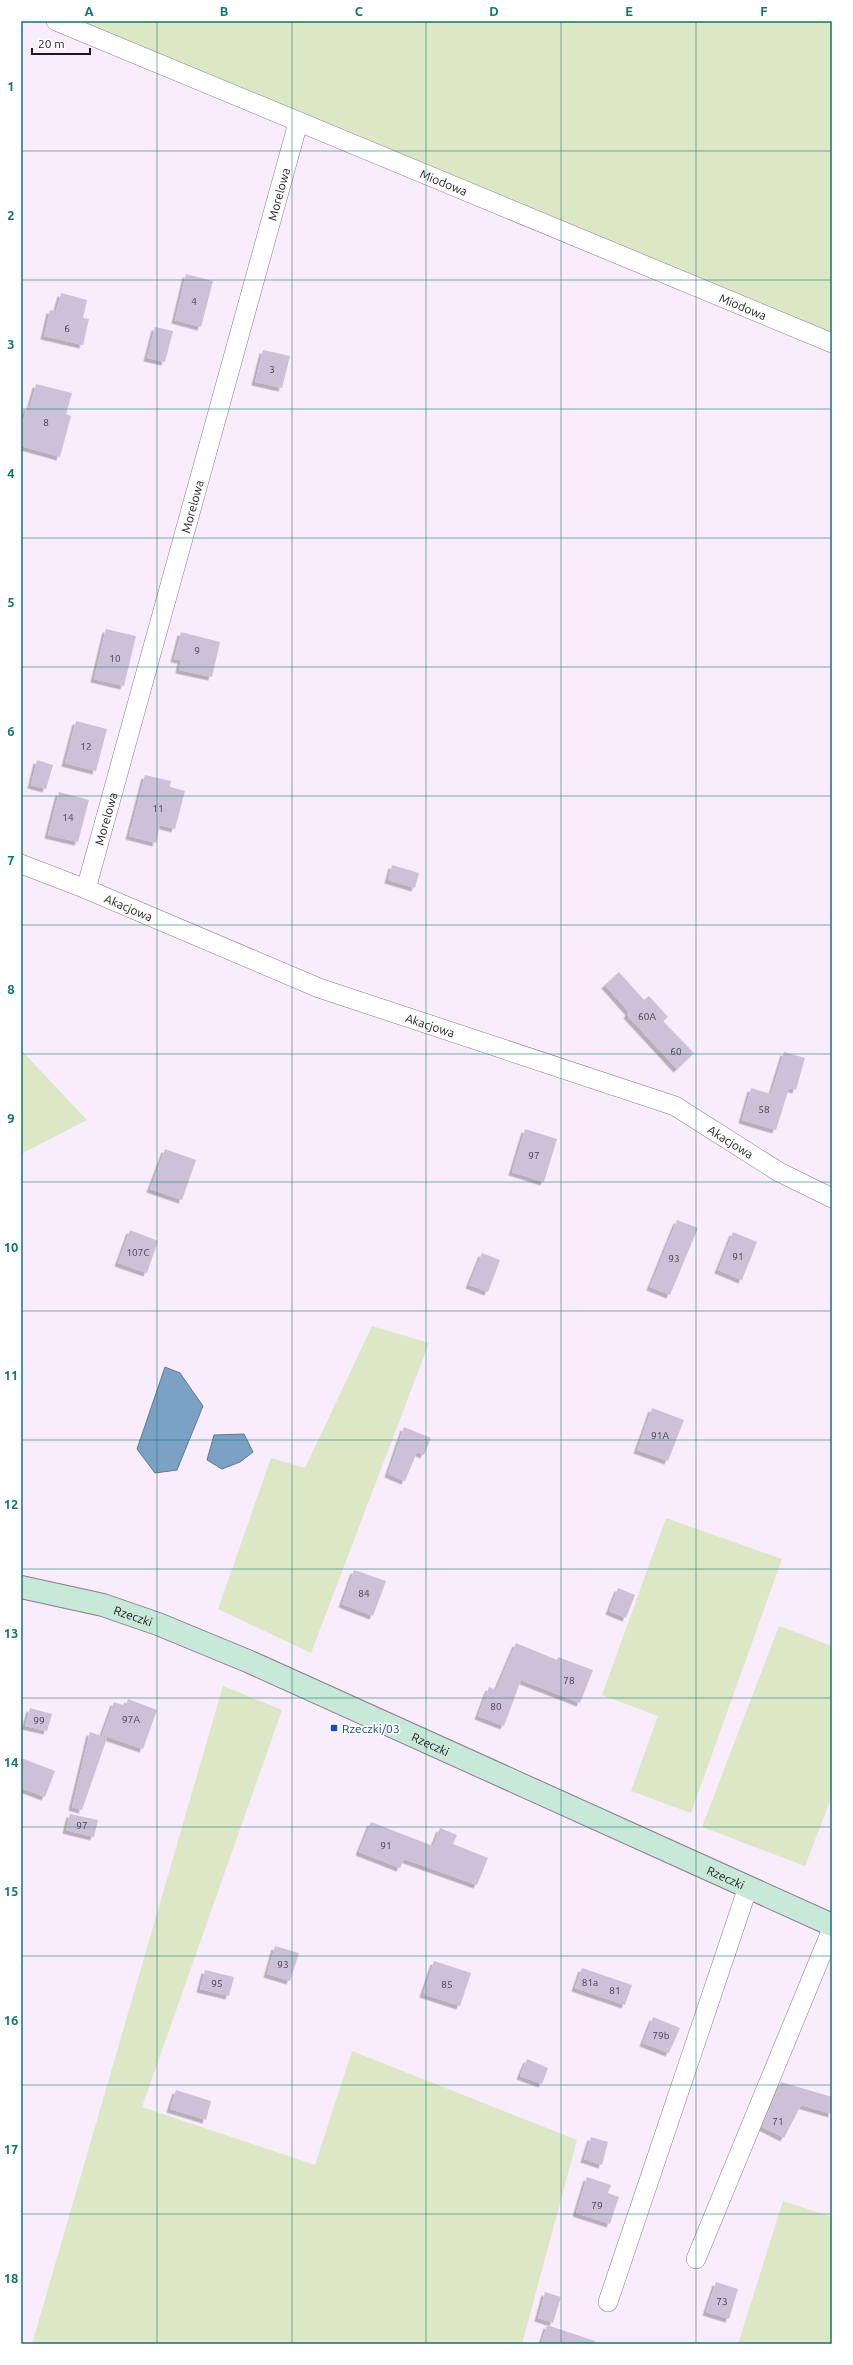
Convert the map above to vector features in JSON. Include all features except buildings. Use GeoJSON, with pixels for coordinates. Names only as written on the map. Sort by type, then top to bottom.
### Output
{"type":"FeatureCollection","features":[{"type":"Feature","properties":{"kind":"main road","name":"Rzeczki"},"geometry":{"type":"LineString","coordinates":[[21,1587],[103,1605],[158,1624],[250,1662],[832,1925]]}},
{"type":"Feature","properties":{"kind":"street","name":"Miodowa"},"geometry":{"type":"LineString","coordinates":[[56,21],[298,123],[832,343]]}},
{"type":"Feature","properties":{"kind":"street","name":"Morelowa"},"geometry":{"type":"LineString","coordinates":[[86,889],[298,123]]}},
{"type":"Feature","properties":{"kind":"street","name":"Akacjowa"},"geometry":{"type":"LineString","coordinates":[[21,864],[86,889],[319,988],[675,1106],[779,1172],[832,1198]]}},
{"type":"Feature","properties":{"kind":"street"},"geometry":{"type":"LineString","coordinates":[[608,2302],[748,1887]]}},
{"type":"Feature","properties":{"kind":"street"},"geometry":{"type":"LineString","coordinates":[[696,2259],[832,1929]]}},
{"type":"Feature","properties":{"kind":"green space"},"geometry":{"type":"Polygon","coordinates":[[[54,21],[832,21],[832,344],[54,21]]]}},
{"type":"Feature","properties":{"kind":"green space"},"geometry":{"type":"Polygon","coordinates":[[[21,1050],[87,1120],[21,1154],[21,1050]]]}},
{"type":"Feature","properties":{"kind":"green space"},"geometry":{"type":"Polygon","coordinates":[[[372,1326],[429,1343],[311,1653],[218,1609],[271,1458],[305,1468],[372,1326]]]}},
{"type":"Feature","properties":{"kind":"green space"},"geometry":{"type":"Polygon","coordinates":[[[666,1518],[782,1559],[691,1813],[631,1791],[658,1716],[602,1695],[666,1518]]]}},
{"type":"Feature","properties":{"kind":"green space"},"geometry":{"type":"Polygon","coordinates":[[[779,1626],[832,1646],[832,1796],[805,1866],[702,1827],[779,1626]]]}},
{"type":"Feature","properties":{"kind":"green space"},"geometry":{"type":"Polygon","coordinates":[[[223,1686],[282,1710],[142,2107],[315,2165],[352,2051],[577,2140],[522,2344],[32,2344],[223,1686]]]}},
{"type":"Feature","properties":{"kind":"green space"},"geometry":{"type":"Polygon","coordinates":[[[783,2201],[832,2217],[832,2344],[738,2344],[783,2201]]]}},
{"type":"Feature","properties":{"kind":"water"},"geometry":{"type":"Polygon","coordinates":[[[165,1367],[180,1373],[203,1406],[177,1470],[155,1473],[137,1449],[165,1367]]]}},
{"type":"Feature","properties":{"kind":"water"},"geometry":{"type":"Polygon","coordinates":[[[244,1434],[253,1452],[240,1462],[222,1469],[207,1460],[214,1435],[244,1434]]]}},
{"type":"Feature","properties":{"kind":"place","name":"Rzeczki/03"},"geometry":{"type":"Point","coordinates":[334,1728]}}]}
